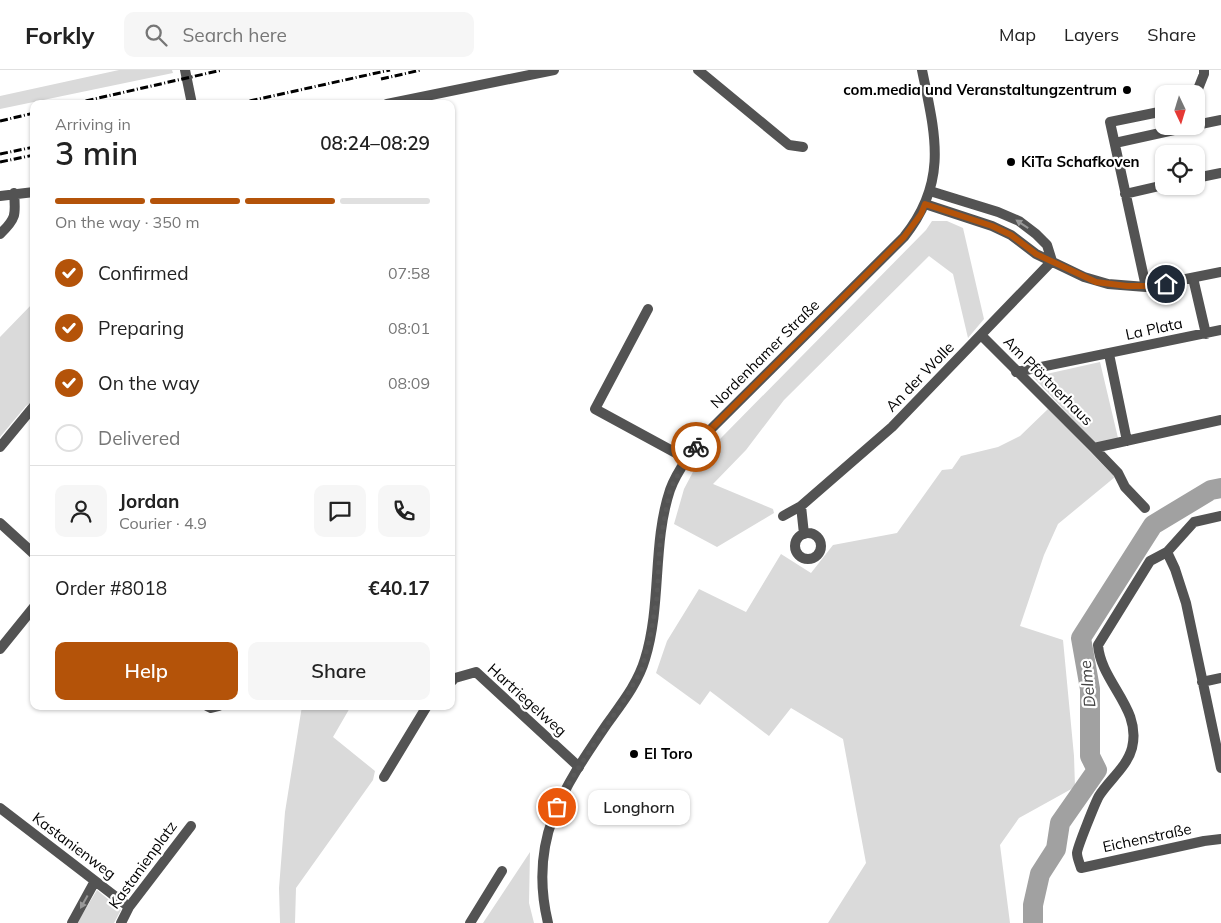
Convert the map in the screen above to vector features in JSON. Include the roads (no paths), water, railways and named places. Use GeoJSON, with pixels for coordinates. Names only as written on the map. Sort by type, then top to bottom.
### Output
{"type":"FeatureCollection","features":[{"type":"Feature","properties":{"kind":"street"},"geometry":{"type":"LineString","coordinates":[[185,70],[191,100]]}},
{"type":"Feature","properties":{"kind":"street"},"geometry":{"type":"LineString","coordinates":[[406,100],[554,70]]}},
{"type":"Feature","properties":{"kind":"street"},"geometry":{"type":"LineString","coordinates":[[698,70],[789,145],[802,147]]}},
{"type":"Feature","properties":{"kind":"street","name":"Nordenhamer Straße"},"geometry":{"type":"LineString","coordinates":[[548,923],[542,899],[541,865],[547,833],[562,795],[626,697],[642,669],[657,597],[662,524],[670,489],[687,459],[710,430],[904,237],[921,214],[930,191],[935,166],[936,144],[922,70]]}},
{"type":"Feature","properties":{"kind":"street"},"geometry":{"type":"LineString","coordinates":[[1200,85],[1204,70]]}},
{"type":"Feature","properties":{"kind":"street"},"geometry":{"type":"LineString","coordinates":[[438,93],[440,100]]}},
{"type":"Feature","properties":{"kind":"street"},"geometry":{"type":"LineString","coordinates":[[1146,286],[1110,122],[1155,113]]}},
{"type":"Feature","properties":{"kind":"street"},"geometry":{"type":"LineString","coordinates":[[1205,123],[1221,120]]}},
{"type":"Feature","properties":{"kind":"street"},"geometry":{"type":"LineString","coordinates":[[1115,143],[1155,134]]}},
{"type":"Feature","properties":{"kind":"street"},"geometry":{"type":"LineString","coordinates":[[1205,176],[1221,173]]}},
{"type":"Feature","properties":{"kind":"street"},"geometry":{"type":"LineString","coordinates":[[1125,194],[1155,187]]}},
{"type":"Feature","properties":{"kind":"street"},"geometry":{"type":"LineString","coordinates":[[930,191],[998,212],[1019,221],[1047,245],[1052,261]]}},
{"type":"Feature","properties":{"kind":"street"},"geometry":{"type":"LineString","coordinates":[[0,196],[30,192]]}},
{"type":"Feature","properties":{"kind":"street"},"geometry":{"type":"LineString","coordinates":[[0,234],[12,222],[15,207],[14,194]]}},
{"type":"Feature","properties":{"kind":"street"},"geometry":{"type":"LineString","coordinates":[[925,204],[992,226],[1011,235],[1036,254],[1096,282],[1146,286],[1221,272]]}},
{"type":"Feature","properties":{"kind":"street","name":"An der Wolle"},"geometry":{"type":"LineString","coordinates":[[783,516],[801,506],[892,427],[1052,261]]}},
{"type":"Feature","properties":{"kind":"street","name":"La Plata"},"geometry":{"type":"LineString","coordinates":[[1193,278],[1206,334]]}},
{"type":"Feature","properties":{"kind":"street"},"geometry":{"type":"LineString","coordinates":[[648,309],[595,409],[687,459]]}},
{"type":"Feature","properties":{"kind":"street","name":"La Plata"},"geometry":{"type":"LineString","coordinates":[[1016,372],[1221,330]]}},
{"type":"Feature","properties":{"kind":"street","name":"Am Pförtnerhaus"},"geometry":{"type":"LineString","coordinates":[[981,335],[1118,473],[1125,486],[1145,508]]}},
{"type":"Feature","properties":{"kind":"street","name":"La Plata"},"geometry":{"type":"LineString","coordinates":[[1109,354],[1127,441]]}},
{"type":"Feature","properties":{"kind":"street"},"geometry":{"type":"LineString","coordinates":[[0,448],[30,411]]}},
{"type":"Feature","properties":{"kind":"street"},"geometry":{"type":"LineString","coordinates":[[1094,448],[1221,420]]}},
{"type":"Feature","properties":{"kind":"street"},"geometry":{"type":"LineString","coordinates":[[801,506],[804,534]]}},
{"type":"Feature","properties":{"kind":"street"},"geometry":{"type":"LineString","coordinates":[[1221,516],[1194,522],[1167,552],[1176,568],[1186,603],[1221,768]]}},
{"type":"Feature","properties":{"kind":"street"},"geometry":{"type":"LineString","coordinates":[[0,523],[30,550]]}},
{"type":"Feature","properties":{"kind":"street","name":"Eichenstraße"},"geometry":{"type":"LineString","coordinates":[[1167,552],[1150,561],[1098,645],[1102,666],[1127,707],[1133,724],[1132,748],[1125,762],[1098,796],[1077,853],[1081,868],[1221,839]]}},
{"type":"Feature","properties":{"kind":"street"},"geometry":{"type":"LineString","coordinates":[[0,649],[30,612]]}},
{"type":"Feature","properties":{"kind":"street","name":"Hartriegelweg"},"geometry":{"type":"LineString","coordinates":[[455,678],[476,672],[579,767]]}},
{"type":"Feature","properties":{"kind":"street"},"geometry":{"type":"LineString","coordinates":[[1202,682],[1221,678]]}},
{"type":"Feature","properties":{"kind":"street"},"geometry":{"type":"LineString","coordinates":[[384,777],[425,710]]}},
{"type":"Feature","properties":{"kind":"street","name":"Kastanienweg"},"geometry":{"type":"LineString","coordinates":[[0,808],[129,907]]}},
{"type":"Feature","properties":{"kind":"street","name":"Kastanienplatz"},"geometry":{"type":"LineString","coordinates":[[121,923],[129,907],[191,826]]}},
{"type":"Feature","properties":{"kind":"street"},"geometry":{"type":"LineString","coordinates":[[470,923],[502,871]]}},
{"type":"Feature","properties":{"kind":"street","name":"Kastanienplatz"},"geometry":{"type":"LineString","coordinates":[[72,923],[95,881]]}},
{"type":"Feature","properties":{"kind":"waterway","name":"Delme"},"geometry":{"type":"LineString","coordinates":[[1033,923],[1033,905],[1040,874],[1056,849],[1060,823],[1097,770],[1090,756],[1090,689],[1081,638],[1153,525],[1211,490],[1221,488]]}},
{"type":"Feature","properties":{"kind":"railway"},"geometry":{"type":"LineString","coordinates":[[90,100],[222,70]]}},
{"type":"Feature","properties":{"kind":"railway"},"geometry":{"type":"LineString","coordinates":[[254,100],[390,70]]}},
{"type":"Feature","properties":{"kind":"railway"},"geometry":{"type":"LineString","coordinates":[[381,79],[421,70]]}},
{"type":"Feature","properties":{"kind":"railway"},"geometry":{"type":"LineString","coordinates":[[0,121],[30,114]]}},
{"type":"Feature","properties":{"kind":"railway"},"geometry":{"type":"LineString","coordinates":[[0,154],[30,148]]}},
{"type":"Feature","properties":{"kind":"railway"},"geometry":{"type":"LineString","coordinates":[[0,162],[30,156]]}},
{"type":"Feature","properties":{"kind":"place","name":"com.media und Veranstaltungzentrum"},"geometry":{"type":"Point","coordinates":[1127,90]}},
{"type":"Feature","properties":{"kind":"place","name":"KiTa Schafkoven"},"geometry":{"type":"Point","coordinates":[1011,162]}},
{"type":"Feature","properties":{"kind":"place","name":"El Toro"},"geometry":{"type":"Point","coordinates":[634,754]}},
{"type":"Feature","properties":{"kind":"place","name":"Longhorn"},"geometry":{"type":"Point","coordinates":[557,807]}}]}
